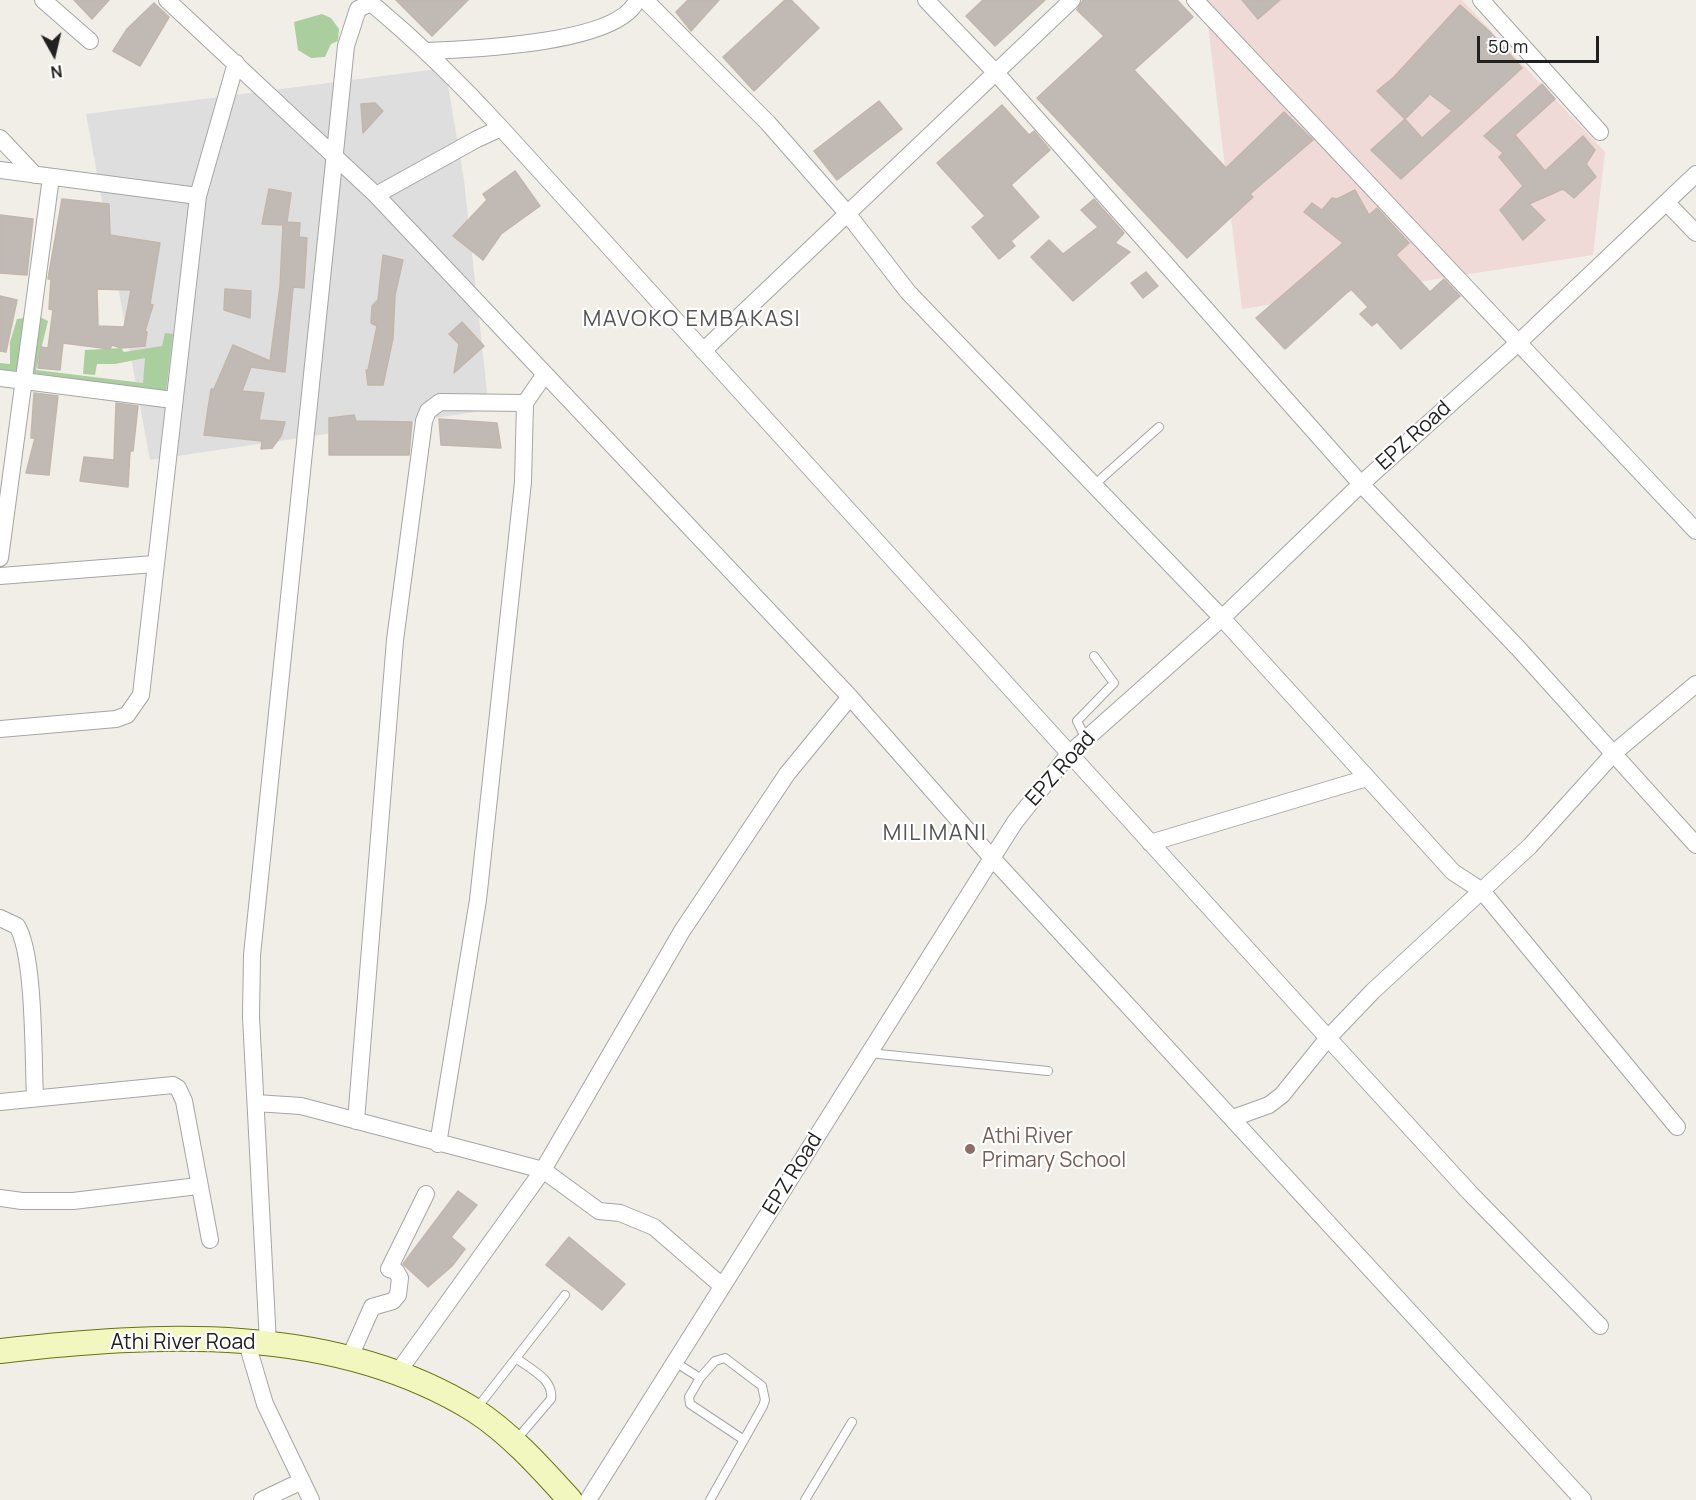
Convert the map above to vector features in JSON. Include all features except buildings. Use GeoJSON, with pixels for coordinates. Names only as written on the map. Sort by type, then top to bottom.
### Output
{"type":"FeatureCollection","features":[{"type":"Feature","properties":{"kind":"main road","name":"Athi River Road"},"geometry":{"type":"LineString","coordinates":[[0,1351],[108,1342],[257,1341],[349,1359],[398,1372],[475,1411],[513,1443],[570,1500]]}},
{"type":"Feature","properties":{"kind":"street"},"geometry":{"type":"LineString","coordinates":[[43,0],[90,41]]}},
{"type":"Feature","properties":{"kind":"street"},"geometry":{"type":"LineString","coordinates":[[167,0],[336,155],[376,195],[850,697],[992,858],[1583,1500]]}},
{"type":"Feature","properties":{"kind":"street"},"geometry":{"type":"LineString","coordinates":[[427,51],[496,48],[602,27],[632,11],[637,0]]}},
{"type":"Feature","properties":{"kind":"street"},"geometry":{"type":"LineString","coordinates":[[645,0],[768,123],[847,213],[908,292],[1222,618],[1453,872],[1482,891],[1677,1127]]}},
{"type":"Feature","properties":{"kind":"street"},"geometry":{"type":"LineString","coordinates":[[926,0],[997,74],[1361,484],[1615,752],[1696,844]]}},
{"type":"Feature","properties":{"kind":"street"},"geometry":{"type":"LineString","coordinates":[[703,351],[997,74],[1072,0]]}},
{"type":"Feature","properties":{"kind":"street"},"geometry":{"type":"LineString","coordinates":[[1195,0],[1517,344],[1696,531]]}},
{"type":"Feature","properties":{"kind":"street"},"geometry":{"type":"LineString","coordinates":[[1481,0],[1600,132]]}},
{"type":"Feature","properties":{"kind":"street"},"geometry":{"type":"LineString","coordinates":[[311,1500],[265,1404],[257,1341],[256,1103],[251,1017],[252,955],[346,46],[358,9],[371,3],[450,72],[1470,1193],[1600,1326]]}},
{"type":"Feature","properties":{"kind":"street"},"geometry":{"type":"LineString","coordinates":[[0,729],[116,718],[127,715],[141,695],[154,564],[198,196],[236,63]]}},
{"type":"Feature","properties":{"kind":"street"},"geometry":{"type":"LineString","coordinates":[[376,195],[501,128]]}},
{"type":"Feature","properties":{"kind":"street"},"geometry":{"type":"LineString","coordinates":[[0,138],[43,176]]}},
{"type":"Feature","properties":{"kind":"street"},"geometry":{"type":"LineString","coordinates":[[0,170],[198,196]]}},
{"type":"Feature","properties":{"kind":"street","name":"EPZ Road"},"geometry":{"type":"LineString","coordinates":[[588,1500],[1015,822],[1069,754],[1222,618],[1361,484],[1517,344],[1696,174]]}},
{"type":"Feature","properties":{"kind":"street"},"geometry":{"type":"LineString","coordinates":[[0,558],[23,381],[43,176]]}},
{"type":"Feature","properties":{"kind":"street"},"geometry":{"type":"LineString","coordinates":[[1667,203],[1696,233]]}},
{"type":"Feature","properties":{"kind":"street"},"geometry":{"type":"LineString","coordinates":[[438,1144],[478,900],[524,482],[525,403],[544,374]]}},
{"type":"Feature","properties":{"kind":"street"},"geometry":{"type":"LineString","coordinates":[[0,378],[173,400]]}},
{"type":"Feature","properties":{"kind":"street"},"geometry":{"type":"LineString","coordinates":[[356,1121],[395,640],[424,421],[428,411],[440,402],[525,403]]}},
{"type":"Feature","properties":{"kind":"street"},"geometry":{"type":"LineString","coordinates":[[0,576],[154,564]]}},
{"type":"Feature","properties":{"kind":"street"},"geometry":{"type":"LineString","coordinates":[[1233,1118],[1269,1105],[1282,1095],[1328,1038],[1373,991],[1530,846],[1615,752],[1696,684]]}},
{"type":"Feature","properties":{"kind":"street"},"geometry":{"type":"LineString","coordinates":[[398,1372],[543,1170],[682,931],[787,774],[850,697]]}},
{"type":"Feature","properties":{"kind":"street"},"geometry":{"type":"LineString","coordinates":[[1150,843],[1367,778]]}},
{"type":"Feature","properties":{"kind":"street"},"geometry":{"type":"LineString","coordinates":[[0,918],[17,926],[24,942],[29,976],[35,1098]]}},
{"type":"Feature","properties":{"kind":"street"},"geometry":{"type":"LineString","coordinates":[[0,1102],[172,1085],[178,1088],[183,1101],[210,1240]]}},
{"type":"Feature","properties":{"kind":"street"},"geometry":{"type":"LineString","coordinates":[[256,1103],[301,1106],[543,1170],[599,1211],[620,1213],[654,1227],[722,1286]]}},
{"type":"Feature","properties":{"kind":"street"},"geometry":{"type":"LineString","coordinates":[[0,1197],[22,1201],[73,1201],[167,1192],[198,1186]]}},
{"type":"Feature","properties":{"kind":"street"},"geometry":{"type":"LineString","coordinates":[[349,1359],[372,1306],[393,1301],[398,1294],[400,1278],[396,1271],[389,1269],[426,1194]]}},
{"type":"Feature","properties":{"kind":"street"},"geometry":{"type":"LineString","coordinates":[[262,1500],[302,1481]]}},
{"type":"Feature","properties":{"kind":"lane"},"geometry":{"type":"LineString","coordinates":[[1094,485],[1160,427]]}},
{"type":"Feature","properties":{"kind":"lane"},"geometry":{"type":"LineString","coordinates":[[1086,739],[1077,721],[1114,683],[1094,656]]}},
{"type":"Feature","properties":{"kind":"lane"},"geometry":{"type":"LineString","coordinates":[[868,1053],[1048,1071]]}},
{"type":"Feature","properties":{"kind":"lane"},"geometry":{"type":"LineString","coordinates":[[475,1411],[565,1294]]}},
{"type":"Feature","properties":{"kind":"lane"},"geometry":{"type":"LineString","coordinates":[[513,1443],[551,1399],[553,1390],[549,1383],[516,1358]]}},
{"type":"Feature","properties":{"kind":"lane"},"geometry":{"type":"LineString","coordinates":[[710,1500],[744,1440],[765,1400],[762,1386],[725,1358],[715,1361],[700,1378],[689,1397],[690,1404],[744,1440]]}},
{"type":"Feature","properties":{"kind":"lane"},"geometry":{"type":"LineString","coordinates":[[675,1362],[700,1378]]}},
{"type":"Feature","properties":{"kind":"lane"},"geometry":{"type":"LineString","coordinates":[[805,1500],[852,1422]]}},
{"type":"Feature","properties":{"kind":"shaded area"},"geometry":{"type":"Polygon","coordinates":[[[1205,0],[1462,0],[1605,152],[1593,255],[1242,309],[1205,0]]]}},
{"type":"Feature","properties":{"kind":"shaded area"},"geometry":{"type":"Polygon","coordinates":[[[445,68],[464,180],[489,410],[150,460],[86,114],[445,68]]]}},
{"type":"Feature","properties":{"kind":"green space"},"geometry":{"type":"Polygon","coordinates":[[[322,14],[331,18],[339,29],[338,41],[331,44],[325,57],[311,58],[298,50],[294,22],[322,14]]]}},
{"type":"Feature","properties":{"kind":"green space"},"geometry":{"type":"Polygon","coordinates":[[[38,316],[48,321],[36,370],[143,383],[145,358],[115,364],[97,364],[95,375],[83,374],[85,350],[121,348],[124,352],[162,346],[165,333],[173,334],[166,392],[31,373],[38,316]]]}},
{"type":"Feature","properties":{"kind":"green space"},"geometry":{"type":"Polygon","coordinates":[[[25,318],[19,371],[0,370],[0,363],[10,364],[10,342],[17,319],[25,318]]]}},
{"type":"Feature","properties":{"kind":"place","name":"Athi River Primary School"},"geometry":{"type":"Point","coordinates":[970,1149]}},
{"type":"Feature","properties":{"kind":"district","name":"MAVOKO EMBAKASI"},"geometry":{"type":"Point","coordinates":[692,320]}},
{"type":"Feature","properties":{"kind":"district","name":"MILIMANI"},"geometry":{"type":"Point","coordinates":[935,834]}}]}
